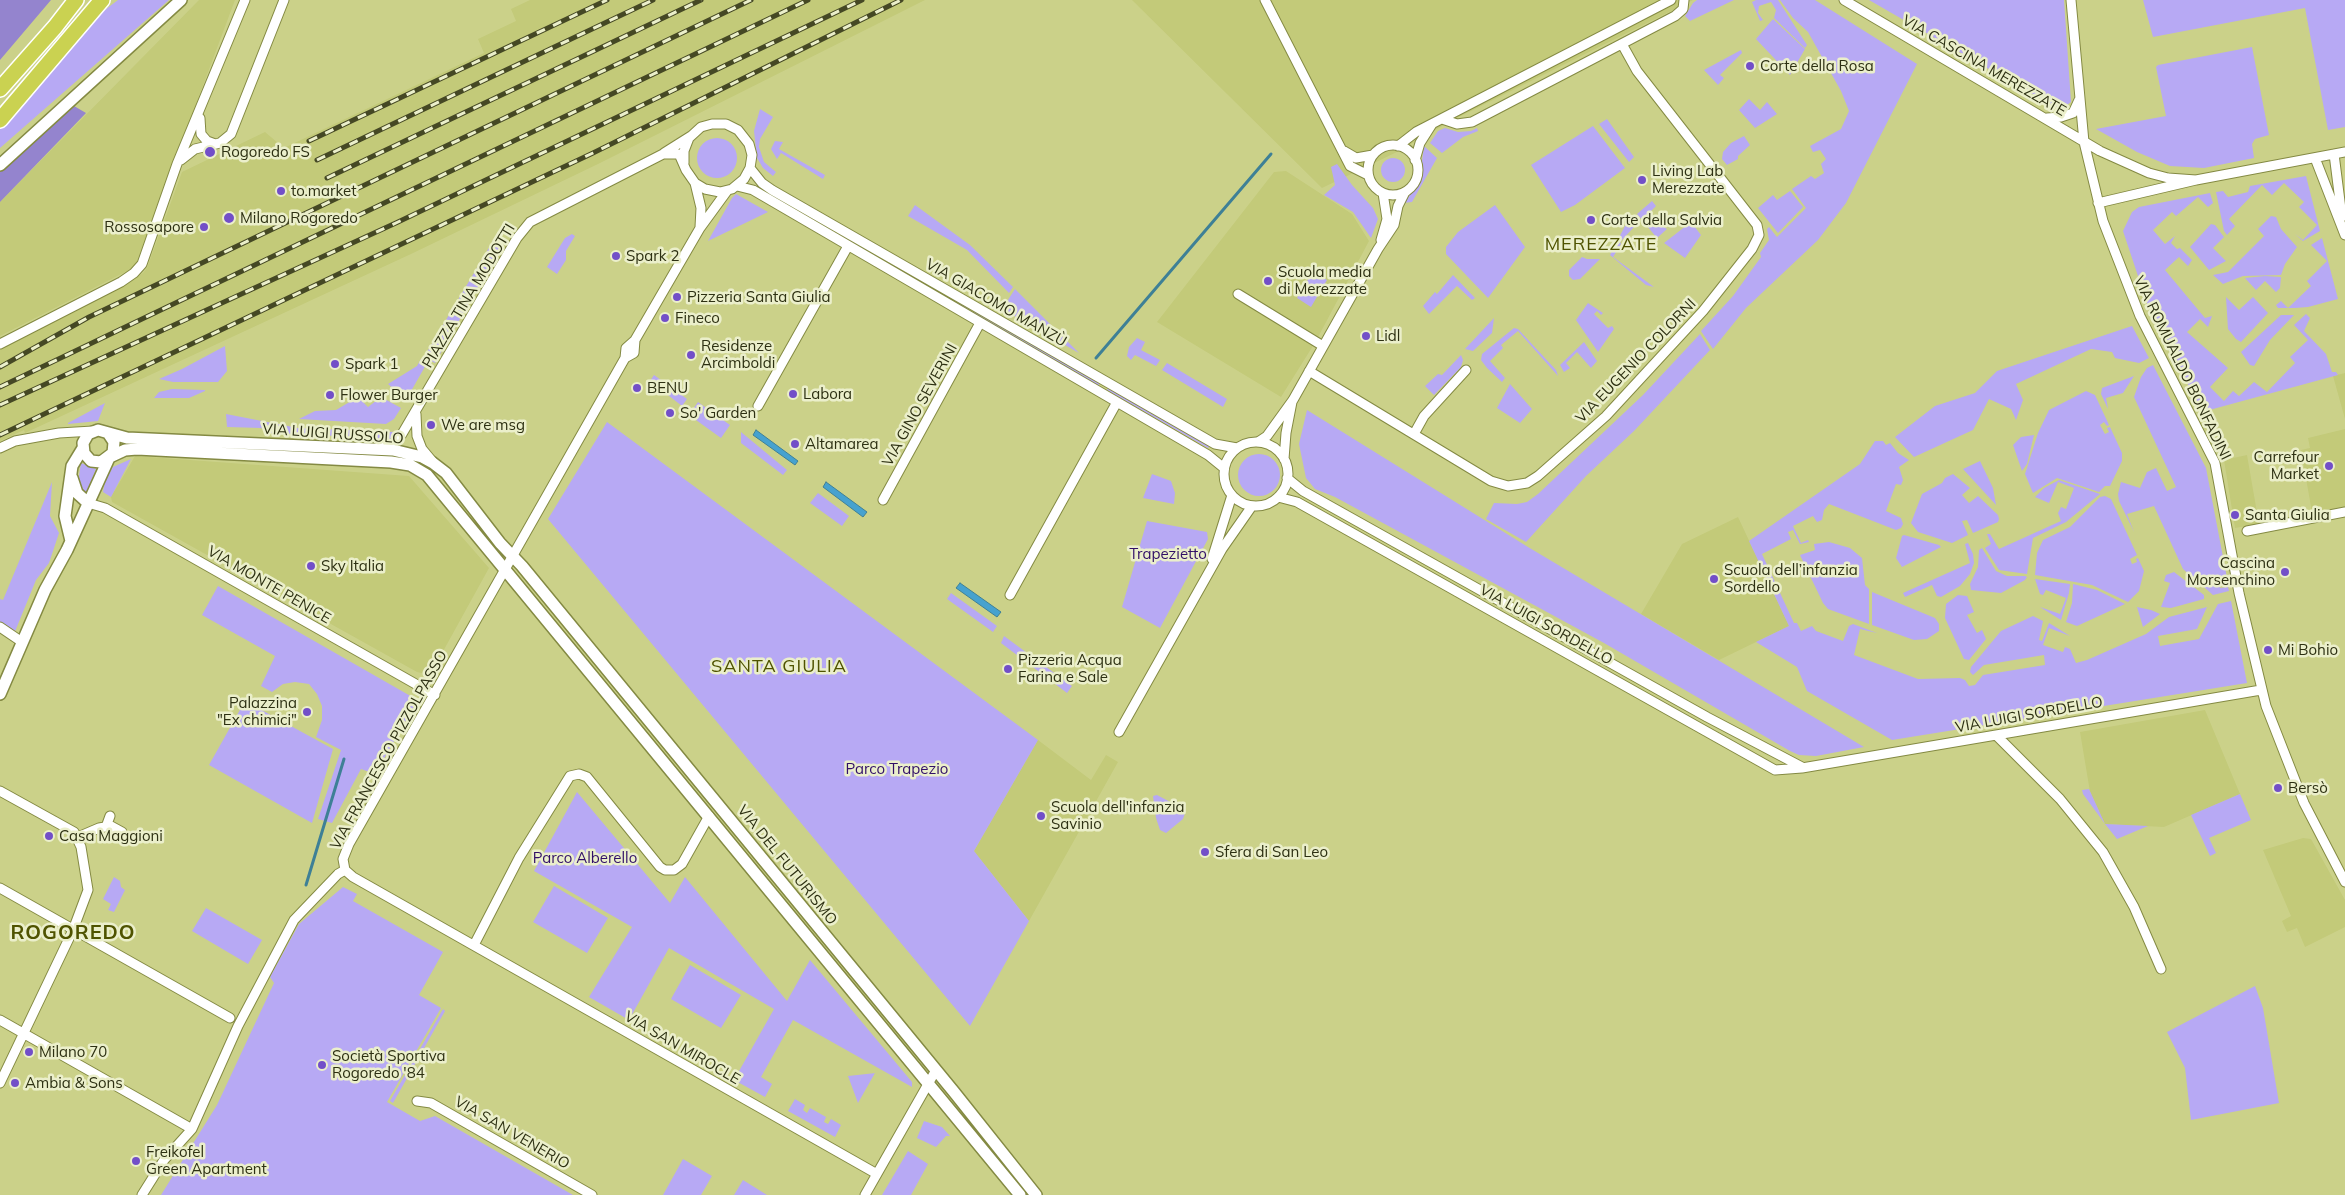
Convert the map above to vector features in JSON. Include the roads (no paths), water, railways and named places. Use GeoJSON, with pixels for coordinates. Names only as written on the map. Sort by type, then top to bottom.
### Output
{"type":"FeatureCollection","features":[{"type":"Feature","properties":{"kind":"highway"},"geometry":{"type":"LineString","coordinates":[[0,89],[55,27],[76,0]]}},
{"type":"Feature","properties":{"kind":"highway"},"geometry":{"type":"LineString","coordinates":[[0,120],[98,5],[107,0]]}},
{"type":"Feature","properties":{"kind":"street"},"geometry":{"type":"LineString","coordinates":[[0,165],[181,0]]}},
{"type":"Feature","properties":{"kind":"street"},"geometry":{"type":"LineString","coordinates":[[0,344],[121,282],[134,273],[145,259],[177,164],[201,111],[245,0]]}},
{"type":"Feature","properties":{"kind":"street"},"geometry":{"type":"LineString","coordinates":[[177,164],[195,149],[216,145],[224,141],[231,134],[284,0]]}},
{"type":"Feature","properties":{"kind":"street"},"geometry":{"type":"LineString","coordinates":[[1265,0],[1350,166],[1368,175]]}},
{"type":"Feature","properties":{"kind":"street"},"geometry":{"type":"LineString","coordinates":[[1398,146],[1416,132],[1672,0]]}},
{"type":"Feature","properties":{"kind":"street"},"geometry":{"type":"LineString","coordinates":[[1438,121],[1457,124],[1472,122],[1675,16],[1683,9],[1684,0]]}},
{"type":"Feature","properties":{"kind":"street","name":"VIA CASCINA MEREZZATE"},"geometry":{"type":"LineString","coordinates":[[1844,0],[2047,118],[2084,142],[2149,173],[2168,178],[2196,180]]}},
{"type":"Feature","properties":{"kind":"street","name":"VIA ROMUALDO BONFADINI"},"geometry":{"type":"LineString","coordinates":[[2071,0],[2084,142],[2098,203],[2112,247],[2140,316],[2217,466],[2239,593],[2261,690],[2304,803],[2345,882]]}},
{"type":"Feature","properties":{"kind":"street","name":"VIA EUGENIO COLORNI"},"geometry":{"type":"LineString","coordinates":[[1309,371],[1490,481],[1508,486],[1527,483],[1612,410],[1704,311],[1757,242],[1759,235],[1757,225],[1637,71],[1622,44]]}},
{"type":"Feature","properties":{"kind":"street"},"geometry":{"type":"LineString","coordinates":[[2047,118],[2073,114],[2080,97]]}},
{"type":"Feature","properties":{"kind":"street"},"geometry":{"type":"LineString","coordinates":[[201,111],[201,134],[207,141],[216,145]]}},
{"type":"Feature","properties":{"kind":"street"},"geometry":{"type":"LineString","coordinates":[[1258,442],[1267,436],[1293,400],[1378,249],[1394,225],[1398,206],[1416,179],[1415,160],[1420,143],[1438,121]]}},
{"type":"Feature","properties":{"kind":"street"},"geometry":{"type":"LineString","coordinates":[[684,163],[684,151],[691,136],[701,128],[712,124],[733,127],[743,134],[749,144],[752,155],[750,168],[744,179],[737,186],[727,191],[713,191],[695,183]]}},
{"type":"Feature","properties":{"kind":"street","name":"PIAZZA TINA MODOTTI"},"geometry":{"type":"LineString","coordinates":[[378,450],[398,440],[517,238],[527,225],[536,218],[663,154],[670,147],[691,136]]}},
{"type":"Feature","properties":{"kind":"street"},"geometry":{"type":"LineString","coordinates":[[1342,149],[1352,157],[1362,158],[1387,146],[1398,146],[1408,150],[1415,160]]}},
{"type":"Feature","properties":{"kind":"street"},"geometry":{"type":"LineString","coordinates":[[2098,203],[2196,180],[2345,152]]}},
{"type":"Feature","properties":{"kind":"street"},"geometry":{"type":"LineString","coordinates":[[663,154],[679,154],[686,170],[695,183],[701,208],[700,228]]}},
{"type":"Feature","properties":{"kind":"street"},"geometry":{"type":"LineString","coordinates":[[1373,154],[1368,164],[1368,175],[1373,186],[1384,194],[1395,195],[1406,192]]}},
{"type":"Feature","properties":{"kind":"street"},"geometry":{"type":"LineString","coordinates":[[2334,154],[2344,231]]}},
{"type":"Feature","properties":{"kind":"street"},"geometry":{"type":"LineString","coordinates":[[2315,158],[2344,231]]}},
{"type":"Feature","properties":{"kind":"street","name":"VIA GIACOMO MANZÙ"},"geometry":{"type":"LineString","coordinates":[[750,168],[762,183],[772,190],[1215,444],[1237,448]]}},
{"type":"Feature","properties":{"kind":"street","name":"VIA GIACOMO MANZÙ"},"geometry":{"type":"LineString","coordinates":[[737,186],[753,190],[1212,457],[1224,468]]}},
{"type":"Feature","properties":{"kind":"street","name":"VIA FRANCESCO PIZZOLPASSO"},"geometry":{"type":"LineString","coordinates":[[142,1195],[164,1160],[192,1129],[238,1026],[294,920],[338,874],[345,870],[343,858],[346,851],[625,358],[626,348],[636,340],[700,228],[727,191]]}},
{"type":"Feature","properties":{"kind":"street"},"geometry":{"type":"LineString","coordinates":[[1378,249],[1386,219],[1384,194]]}},
{"type":"Feature","properties":{"kind":"street"},"geometry":{"type":"LineString","coordinates":[[758,406],[848,246]]}},
{"type":"Feature","properties":{"kind":"street"},"geometry":{"type":"LineString","coordinates":[[1238,294],[1323,346]]}},
{"type":"Feature","properties":{"kind":"street","name":"VIA GINO SEVERINI"},"geometry":{"type":"LineString","coordinates":[[884,500],[980,323]]}},
{"type":"Feature","properties":{"kind":"street"},"geometry":{"type":"LineString","coordinates":[[1414,434],[1424,416],[1466,370]]}},
{"type":"Feature","properties":{"kind":"street"},"geometry":{"type":"LineString","coordinates":[[1284,459],[1270,446],[1258,442],[1247,443],[1237,448],[1231,454],[1224,468],[1225,482],[1232,495],[1241,502],[1252,506],[1263,505],[1278,497],[1287,478],[1284,459],[1286,434],[1293,400]]}},
{"type":"Feature","properties":{"kind":"street"},"geometry":{"type":"LineString","coordinates":[[1010,595],[1117,402]]}},
{"type":"Feature","properties":{"kind":"street","name":"PIAZZA TINA MODOTTI"},"geometry":{"type":"LineString","coordinates":[[418,409],[415,423],[417,436],[422,449],[433,463]]}},
{"type":"Feature","properties":{"kind":"street"},"geometry":{"type":"LineString","coordinates":[[71,541],[65,516],[71,473],[77,456],[83,448],[85,438],[93,431]]}},
{"type":"Feature","properties":{"kind":"street"},"geometry":{"type":"LineString","coordinates":[[0,448],[15,441],[59,433],[93,431],[108,434],[114,442],[114,448],[110,457],[71,541],[45,590],[0,694]]}},
{"type":"Feature","properties":{"kind":"street","name":"VIA LUIGI RUSSOLO"},"geometry":{"type":"LineString","coordinates":[[108,434],[127,438],[408,453],[433,463],[446,473],[512,555]]}},
{"type":"Feature","properties":{"kind":"street"},"geometry":{"type":"LineString","coordinates":[[83,448],[91,461],[101,462],[110,457]]}},
{"type":"Feature","properties":{"kind":"street","name":"VIA LUIGI RUSSOLO"},"geometry":{"type":"LineString","coordinates":[[110,457],[125,450],[138,449],[391,462],[410,465],[427,475],[437,484],[505,569]]}},
{"type":"Feature","properties":{"kind":"street"},"geometry":{"type":"LineString","coordinates":[[71,473],[76,493],[88,503]]}},
{"type":"Feature","properties":{"kind":"street","name":"VIA LUIGI SORDELLO"},"geometry":{"type":"LineString","coordinates":[[1287,478],[1311,496],[1802,768]]}},
{"type":"Feature","properties":{"kind":"street"},"geometry":{"type":"LineString","coordinates":[[1206,579],[1232,495]]}},
{"type":"Feature","properties":{"kind":"street","name":"VIA LUIGI SORDELLO"},"geometry":{"type":"LineString","coordinates":[[1278,497],[1297,502],[1774,770],[1802,768],[2261,690]]}},
{"type":"Feature","properties":{"kind":"street","name":"VIA MONTE PENICE"},"geometry":{"type":"LineString","coordinates":[[88,503],[105,508],[435,695]]}},
{"type":"Feature","properties":{"kind":"street"},"geometry":{"type":"LineString","coordinates":[[1119,732],[1222,549],[1252,506]]}},
{"type":"Feature","properties":{"kind":"street"},"geometry":{"type":"LineString","coordinates":[[2247,530],[2345,512]]}},
{"type":"Feature","properties":{"kind":"street","name":"VIA DEL FUTURISMO"},"geometry":{"type":"LineString","coordinates":[[512,555],[936,1070],[1036,1195]]}},
{"type":"Feature","properties":{"kind":"street","name":"VIA DEL FUTURISMO"},"geometry":{"type":"LineString","coordinates":[[505,569],[1020,1195]]}},
{"type":"Feature","properties":{"kind":"street"},"geometry":{"type":"LineString","coordinates":[[0,627],[22,642]]}},
{"type":"Feature","properties":{"kind":"street"},"geometry":{"type":"LineString","coordinates":[[1996,735],[2060,799],[2103,852],[2140,918],[2161,969]]}},
{"type":"Feature","properties":{"kind":"street"},"geometry":{"type":"LineString","coordinates":[[474,945],[519,858],[570,776],[579,774],[586,777],[665,870],[674,870],[682,864],[709,816]]}},
{"type":"Feature","properties":{"kind":"street"},"geometry":{"type":"LineString","coordinates":[[0,791],[69,829],[78,837],[88,885],[86,899],[73,930],[0,1083]]}},
{"type":"Feature","properties":{"kind":"street"},"geometry":{"type":"LineString","coordinates":[[106,827],[110,816]]}},
{"type":"Feature","properties":{"kind":"street"},"geometry":{"type":"LineString","coordinates":[[78,837],[111,826],[122,832]]}},
{"type":"Feature","properties":{"kind":"street","name":"VIA SAN MIROCLE"},"geometry":{"type":"LineString","coordinates":[[345,870],[353,877],[877,1174]]}},
{"type":"Feature","properties":{"kind":"street"},"geometry":{"type":"LineString","coordinates":[[0,888],[230,1018]]}},
{"type":"Feature","properties":{"kind":"street"},"geometry":{"type":"LineString","coordinates":[[0,1020],[192,1129]]}},
{"type":"Feature","properties":{"kind":"street"},"geometry":{"type":"LineString","coordinates":[[866,1195],[936,1070]]}},
{"type":"Feature","properties":{"kind":"street","name":"VIA SAN VENERIO"},"geometry":{"type":"LineString","coordinates":[[417,1101],[432,1103],[592,1195]]}},
{"type":"Feature","properties":{"kind":"water"},"geometry":{"type":"Polygon","coordinates":[[[756,430],[798,461],[795,465],[753,435],[756,430]]]}},
{"type":"Feature","properties":{"kind":"water"},"geometry":{"type":"Polygon","coordinates":[[[826,482],[867,512],[863,517],[823,487],[826,482]]]}},
{"type":"Feature","properties":{"kind":"water"},"geometry":{"type":"Polygon","coordinates":[[[960,583],[1001,612],[997,617],[956,588],[960,583]]]}},
{"type":"Feature","properties":{"kind":"waterway"},"geometry":{"type":"LineString","coordinates":[[1096,358],[1271,154]]}},
{"type":"Feature","properties":{"kind":"waterway"},"geometry":{"type":"LineString","coordinates":[[306,885],[344,759]]}},
{"type":"Feature","properties":{"kind":"railway"},"geometry":{"type":"LineString","coordinates":[[309,141],[607,0]]}},
{"type":"Feature","properties":{"kind":"railway"},"geometry":{"type":"LineString","coordinates":[[317,160],[653,0]]}},
{"type":"Feature","properties":{"kind":"railway"},"geometry":{"type":"LineString","coordinates":[[327,178],[701,0]]}},
{"type":"Feature","properties":{"kind":"railway"},"geometry":{"type":"LineString","coordinates":[[0,367],[89,317],[751,0]]}},
{"type":"Feature","properties":{"kind":"railway"},"geometry":{"type":"LineString","coordinates":[[0,387],[808,0]]}},
{"type":"Feature","properties":{"kind":"railway"},"geometry":{"type":"LineString","coordinates":[[0,405],[398,222],[862,0]]}},
{"type":"Feature","properties":{"kind":"railway"},"geometry":{"type":"LineString","coordinates":[[0,435],[593,153],[901,0]]}},
{"type":"Feature","properties":{"kind":"place","name":"Corte della Rosa"},"geometry":{"type":"Point","coordinates":[1750,66]}},
{"type":"Feature","properties":{"kind":"place","name":"Rogoredo FS"},"geometry":{"type":"Point","coordinates":[210,152]}},
{"type":"Feature","properties":{"kind":"place","name":"Living Lab Merezzate"},"geometry":{"type":"Point","coordinates":[1642,180]}},
{"type":"Feature","properties":{"kind":"place","name":"to.market"},"geometry":{"type":"Point","coordinates":[281,191]}},
{"type":"Feature","properties":{"kind":"place","name":"Milano Rogoredo"},"geometry":{"type":"Point","coordinates":[229,218]}},
{"type":"Feature","properties":{"kind":"place","name":"Corte della Salvia"},"geometry":{"type":"Point","coordinates":[1591,220]}},
{"type":"Feature","properties":{"kind":"place","name":"Rossosapore"},"geometry":{"type":"Point","coordinates":[204,227]}},
{"type":"Feature","properties":{"kind":"place","name":"Spark 2"},"geometry":{"type":"Point","coordinates":[616,256]}},
{"type":"Feature","properties":{"kind":"place","name":"Scuola media di Merezzate"},"geometry":{"type":"Point","coordinates":[1268,281]}},
{"type":"Feature","properties":{"kind":"place","name":"Pizzeria Santa Giulia"},"geometry":{"type":"Point","coordinates":[677,297]}},
{"type":"Feature","properties":{"kind":"place","name":"Fineco"},"geometry":{"type":"Point","coordinates":[665,318]}},
{"type":"Feature","properties":{"kind":"place","name":"Lidl"},"geometry":{"type":"Point","coordinates":[1366,336]}},
{"type":"Feature","properties":{"kind":"place","name":"Residenze Arcimboldi"},"geometry":{"type":"Point","coordinates":[691,355]}},
{"type":"Feature","properties":{"kind":"place","name":"Spark 1"},"geometry":{"type":"Point","coordinates":[335,364]}},
{"type":"Feature","properties":{"kind":"place","name":"BENU"},"geometry":{"type":"Point","coordinates":[637,388]}},
{"type":"Feature","properties":{"kind":"place","name":"Labora"},"geometry":{"type":"Point","coordinates":[793,394]}},
{"type":"Feature","properties":{"kind":"place","name":"Flower Burger"},"geometry":{"type":"Point","coordinates":[330,395]}},
{"type":"Feature","properties":{"kind":"place","name":"So' Garden"},"geometry":{"type":"Point","coordinates":[670,413]}},
{"type":"Feature","properties":{"kind":"place","name":"We are msg"},"geometry":{"type":"Point","coordinates":[431,425]}},
{"type":"Feature","properties":{"kind":"place","name":"Altamarea"},"geometry":{"type":"Point","coordinates":[795,444]}},
{"type":"Feature","properties":{"kind":"place","name":"Carrefour Market"},"geometry":{"type":"Point","coordinates":[2329,466]}},
{"type":"Feature","properties":{"kind":"place","name":"Santa Giulia"},"geometry":{"type":"Point","coordinates":[2235,515]}},
{"type":"Feature","properties":{"kind":"place","name":"Sky Italia"},"geometry":{"type":"Point","coordinates":[311,566]}},
{"type":"Feature","properties":{"kind":"place","name":"Cascina Morsenchino"},"geometry":{"type":"Point","coordinates":[2285,572]}},
{"type":"Feature","properties":{"kind":"place","name":"Scuola dell’infanzia Sordello"},"geometry":{"type":"Point","coordinates":[1714,579]}},
{"type":"Feature","properties":{"kind":"place","name":"Mi Bohio"},"geometry":{"type":"Point","coordinates":[2268,650]}},
{"type":"Feature","properties":{"kind":"place","name":"Pizzeria Acqua Farina e Sale"},"geometry":{"type":"Point","coordinates":[1008,669]}},
{"type":"Feature","properties":{"kind":"place","name":"Palazzina \"Ex chimici\""},"geometry":{"type":"Point","coordinates":[307,712]}},
{"type":"Feature","properties":{"kind":"place","name":"Bersò"},"geometry":{"type":"Point","coordinates":[2278,788]}},
{"type":"Feature","properties":{"kind":"place","name":"Scuola dell'infanzia Savinio"},"geometry":{"type":"Point","coordinates":[1041,816]}},
{"type":"Feature","properties":{"kind":"place","name":"Casa Maggioni"},"geometry":{"type":"Point","coordinates":[49,836]}},
{"type":"Feature","properties":{"kind":"place","name":"Sfera di San Leo"},"geometry":{"type":"Point","coordinates":[1205,852]}},
{"type":"Feature","properties":{"kind":"place","name":"Milano 70"},"geometry":{"type":"Point","coordinates":[29,1052]}},
{"type":"Feature","properties":{"kind":"place","name":"Società Sportiva Rogoredo '84"},"geometry":{"type":"Point","coordinates":[322,1065]}},
{"type":"Feature","properties":{"kind":"place","name":"Ambia & Sons"},"geometry":{"type":"Point","coordinates":[15,1083]}},
{"type":"Feature","properties":{"kind":"place","name":"Freikofel Green Apartment"},"geometry":{"type":"Point","coordinates":[136,1161]}},
{"type":"Feature","properties":{"kind":"district","name":"MEREZZATE"},"geometry":{"type":"Point","coordinates":[1601,245]}},
{"type":"Feature","properties":{"kind":"district","name":"SANTA GIULIA"},"geometry":{"type":"Point","coordinates":[779,667]}},
{"type":"Feature","properties":{"kind":"district","name":"ROGOREDO"},"geometry":{"type":"Point","coordinates":[73,933]}},
{"type":"Feature","properties":{"kind":"park label","name":"Trapezietto"},"geometry":{"type":"Point","coordinates":[1168,554]}},
{"type":"Feature","properties":{"kind":"park label","name":"Parco Trapezio"},"geometry":{"type":"Point","coordinates":[897,769]}},
{"type":"Feature","properties":{"kind":"park label","name":"Parco Alberello"},"geometry":{"type":"Point","coordinates":[585,858]}}]}
